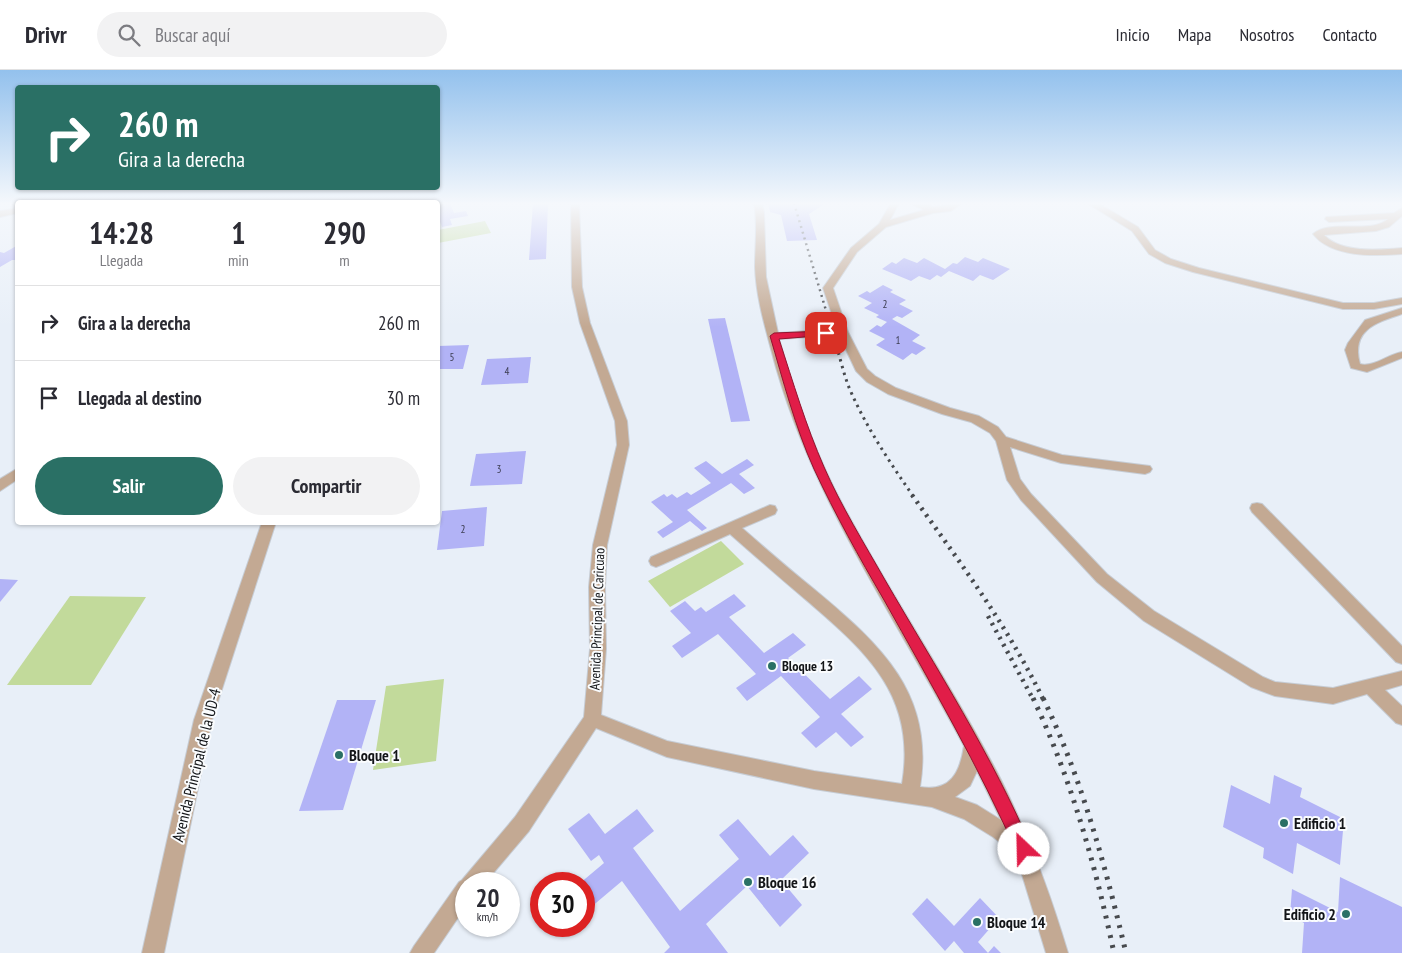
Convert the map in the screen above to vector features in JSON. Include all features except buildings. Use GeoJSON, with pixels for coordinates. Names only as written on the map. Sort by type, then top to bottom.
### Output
{"type":"FeatureCollection","features":[{"type":"Feature","properties":{"kind":"street","name":"Avenida Principal de Caricuao"},"geometry":{"type":"LineString","coordinates":[[481,872],[522,824],[592,720],[598,649],[597,586],[600,545],[623,445],[623,434],[621,421],[585,323],[577,287],[576,244]]}},
{"type":"Feature","properties":{"kind":"street"},"geometry":{"type":"LineString","coordinates":[[762,244],[761,274],[774,336],[801,422],[832,496],[1000,796],[1024,849],[1045,910],[1057,953]]}},
{"type":"Feature","properties":{"kind":"street"},"geometry":{"type":"LineString","coordinates":[[861,244],[854,250],[828,288],[843,332],[862,371],[871,380],[892,391],[913,400],[975,419],[994,430],[1002,440],[1014,480],[1026,497],[1102,578],[1176,634],[1257,682],[1275,689],[1333,696],[1402,678]]}},
{"type":"Feature","properties":{"kind":"street"},"geometry":{"type":"LineString","coordinates":[[1146,244],[1152,252],[1168,261],[1196,270],[1343,306],[1374,306],[1402,301]]}},
{"type":"Feature","properties":{"kind":"street"},"geometry":{"type":"LineString","coordinates":[[1334,244],[1380,252],[1402,251]]}},
{"type":"Feature","properties":{"kind":"street"},"geometry":{"type":"LineString","coordinates":[[1402,311],[1369,322],[1353,343],[1351,350],[1355,366],[1360,369],[1369,369],[1389,361],[1394,356],[1402,355]]}},
{"type":"Feature","properties":{"kind":"street"},"geometry":{"type":"LineString","coordinates":[[774,336],[843,332]]}},
{"type":"Feature","properties":{"kind":"street"},"geometry":{"type":"LineString","coordinates":[[1002,440],[1061,459],[1144,469]]}},
{"type":"Feature","properties":{"kind":"street"},"geometry":{"type":"LineString","coordinates":[[0,486],[15,474]]}},
{"type":"Feature","properties":{"kind":"street"},"geometry":{"type":"LineString","coordinates":[[1257,508],[1402,657]]}},
{"type":"Feature","properties":{"kind":"street"},"geometry":{"type":"LineString","coordinates":[[656,561],[770,510]]}},
{"type":"Feature","properties":{"kind":"street","name":"Avenida Principal de la UD-4"},"geometry":{"type":"LineString","coordinates":[[153,953],[203,720],[269,525]]}},
{"type":"Feature","properties":{"kind":"street"},"geometry":{"type":"LineString","coordinates":[[731,527],[861,638],[887,671],[902,696],[912,724],[915,767],[910,794]]}},
{"type":"Feature","properties":{"kind":"street"},"geometry":{"type":"LineString","coordinates":[[1371,687],[1402,717]]}},
{"type":"Feature","properties":{"kind":"street"},"geometry":{"type":"LineString","coordinates":[[592,720],[667,749],[814,780],[932,798],[970,812],[1000,830],[1024,849]]}},
{"type":"Feature","properties":{"kind":"street"},"geometry":{"type":"LineString","coordinates":[[932,798],[950,791],[962,782],[970,768],[973,745]]}},
{"type":"Feature","properties":{"kind":"street"},"geometry":{"type":"LineString","coordinates":[[421,953],[455,905]]}},
{"type":"Feature","properties":{"kind":"green space"},"geometry":{"type":"Polygon","coordinates":[[[721,541],[744,564],[670,607],[648,581],[721,541]]]}},
{"type":"Feature","properties":{"kind":"green space"},"geometry":{"type":"Polygon","coordinates":[[[70,596],[146,597],[91,685],[7,685],[70,596]]]}},
{"type":"Feature","properties":{"kind":"green space"},"geometry":{"type":"Polygon","coordinates":[[[444,679],[436,761],[373,770],[386,686],[444,679]]]}},
{"type":"Feature","properties":{"kind":"railway"},"geometry":{"type":"LineString","coordinates":[[806,244],[833,334]]}},
{"type":"Feature","properties":{"kind":"railway"},"geometry":{"type":"LineString","coordinates":[[833,332],[854,400],[878,442],[913,496]]}},
{"type":"Feature","properties":{"kind":"railway"},"geometry":{"type":"LineString","coordinates":[[912,495],[998,619],[1043,699]]}},
{"type":"Feature","properties":{"kind":"railway"},"geometry":{"type":"LineString","coordinates":[[988,616],[1033,699]]}},
{"type":"Feature","properties":{"kind":"railway"},"geometry":{"type":"LineString","coordinates":[[1033,698],[1059,760],[1081,823],[1099,887],[1114,953]]}},
{"type":"Feature","properties":{"kind":"railway"},"geometry":{"type":"LineString","coordinates":[[1043,698],[1081,791],[1110,887],[1126,953]]}},
{"type":"Feature","properties":{"kind":"place","name":"Bloque 13"},"geometry":{"type":"Point","coordinates":[772,666]}},
{"type":"Feature","properties":{"kind":"place","name":"Bloque 1"},"geometry":{"type":"Point","coordinates":[339,755]}},
{"type":"Feature","properties":{"kind":"place","name":"Edificio 1"},"geometry":{"type":"Point","coordinates":[1284,823]}},
{"type":"Feature","properties":{"kind":"place","name":"Bloque 16"},"geometry":{"type":"Point","coordinates":[748,882]}},
{"type":"Feature","properties":{"kind":"place","name":"Edificio 2"},"geometry":{"type":"Point","coordinates":[1346,914]}},
{"type":"Feature","properties":{"kind":"place","name":"Bloque 14"},"geometry":{"type":"Point","coordinates":[977,922]}},
{"type":"Feature","properties":{"kind":"route"},"geometry":{"type":"LineString","coordinates":[[826,333],[774,336],[801,422],[832,496],[973,745],[1000,796],[1024,849]]}}]}
